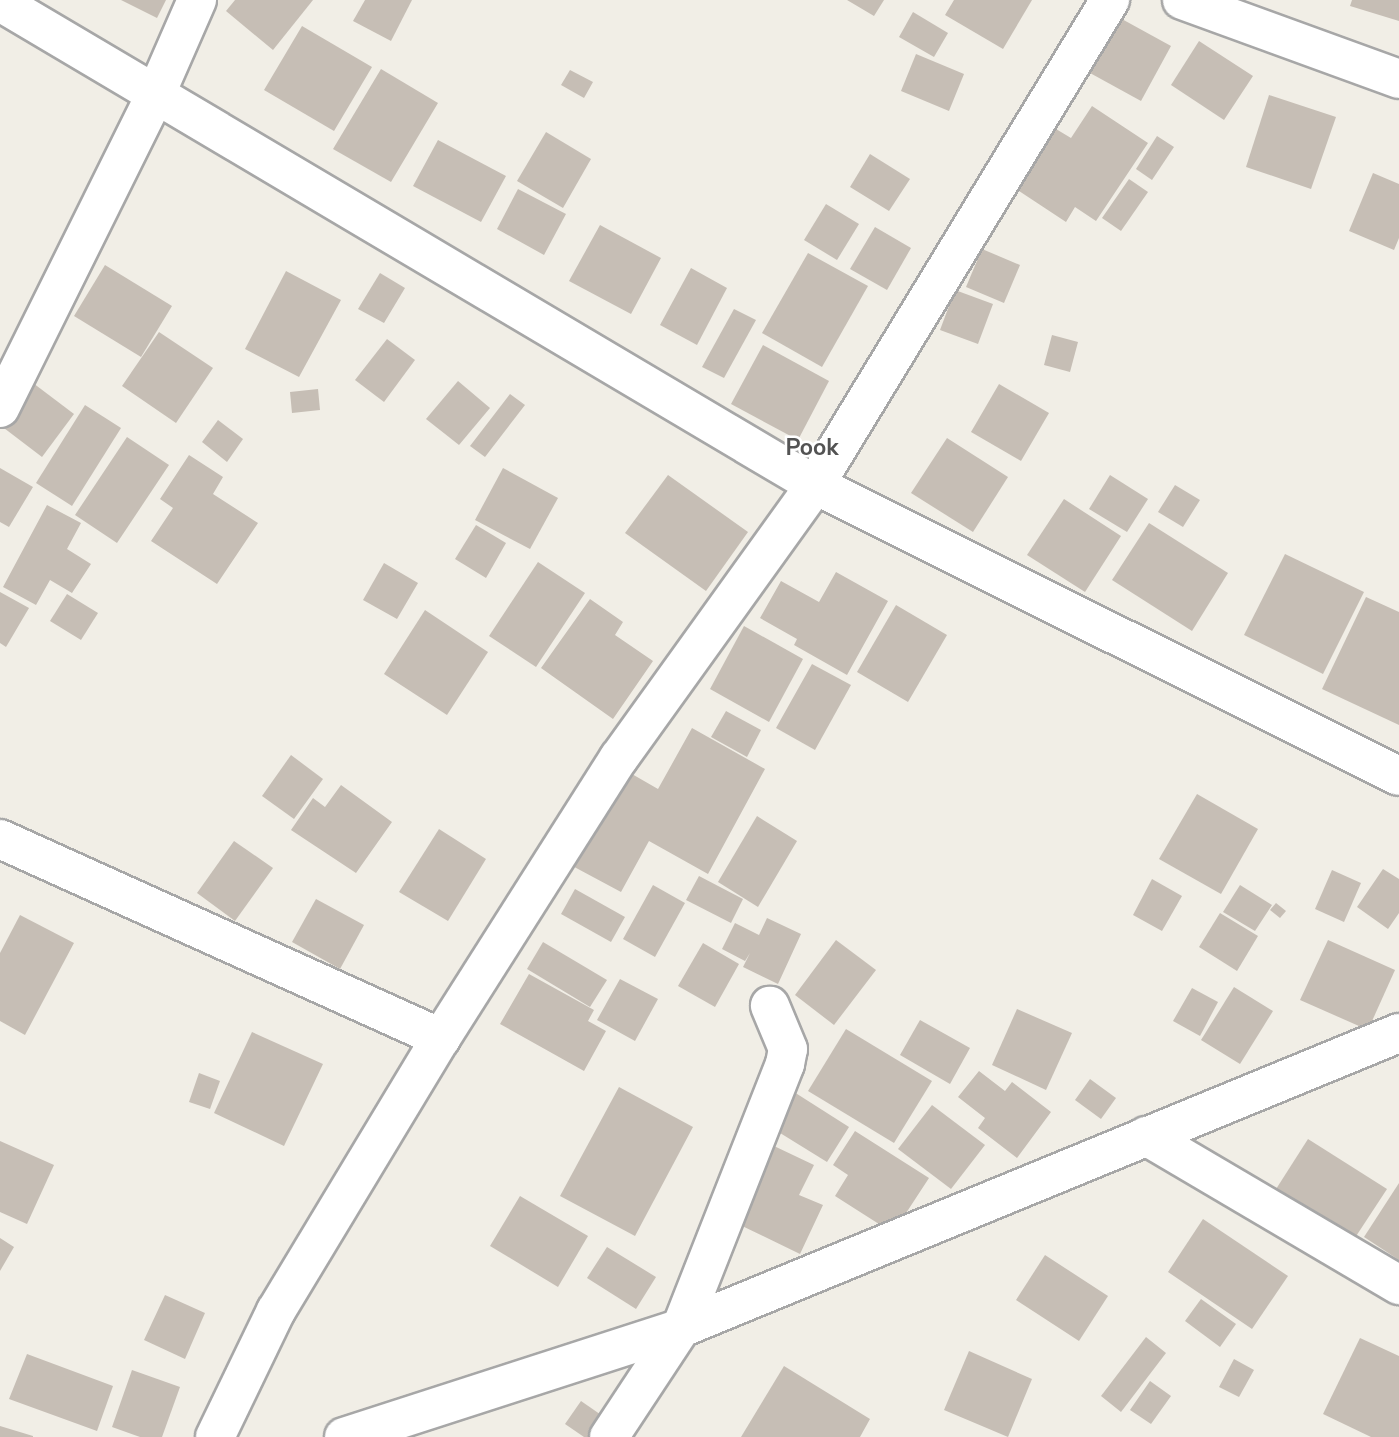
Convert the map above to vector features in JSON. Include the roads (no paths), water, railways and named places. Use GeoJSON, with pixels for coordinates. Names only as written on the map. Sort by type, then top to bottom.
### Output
{"type":"FeatureCollection","features":[{"type":"Feature","properties":{"kind":"street"},"geometry":{"type":"LineString","coordinates":[[0,408],[155,96],[197,0]]}},
{"type":"Feature","properties":{"kind":"street"},"geometry":{"type":"LineString","coordinates":[[215,1437],[276,1311],[440,1038],[619,758],[815,485],[1110,0]]}},
{"type":"Feature","properties":{"kind":"street"},"geometry":{"type":"LineString","coordinates":[[1181,0],[1399,79]]}},
{"type":"Feature","properties":{"kind":"street"},"geometry":{"type":"LineString","coordinates":[[0,2],[815,485],[1399,776]]}},
{"type":"Feature","properties":{"kind":"street"},"geometry":{"type":"LineString","coordinates":[[0,839],[440,1038]]}},
{"type":"Feature","properties":{"kind":"street"},"geometry":{"type":"LineString","coordinates":[[608,1437],[681,1328],[785,1064],[788,1049],[770,1006]]}},
{"type":"Feature","properties":{"kind":"street"},"geometry":{"type":"LineString","coordinates":[[344,1437],[681,1328],[1399,1033]]}},
{"type":"Feature","properties":{"kind":"street"},"geometry":{"type":"LineString","coordinates":[[1146,1136],[1399,1285]]}},
{"type":"Feature","properties":{"kind":"district","name":"Pook"},"geometry":{"type":"Point","coordinates":[812,448]}}]}
